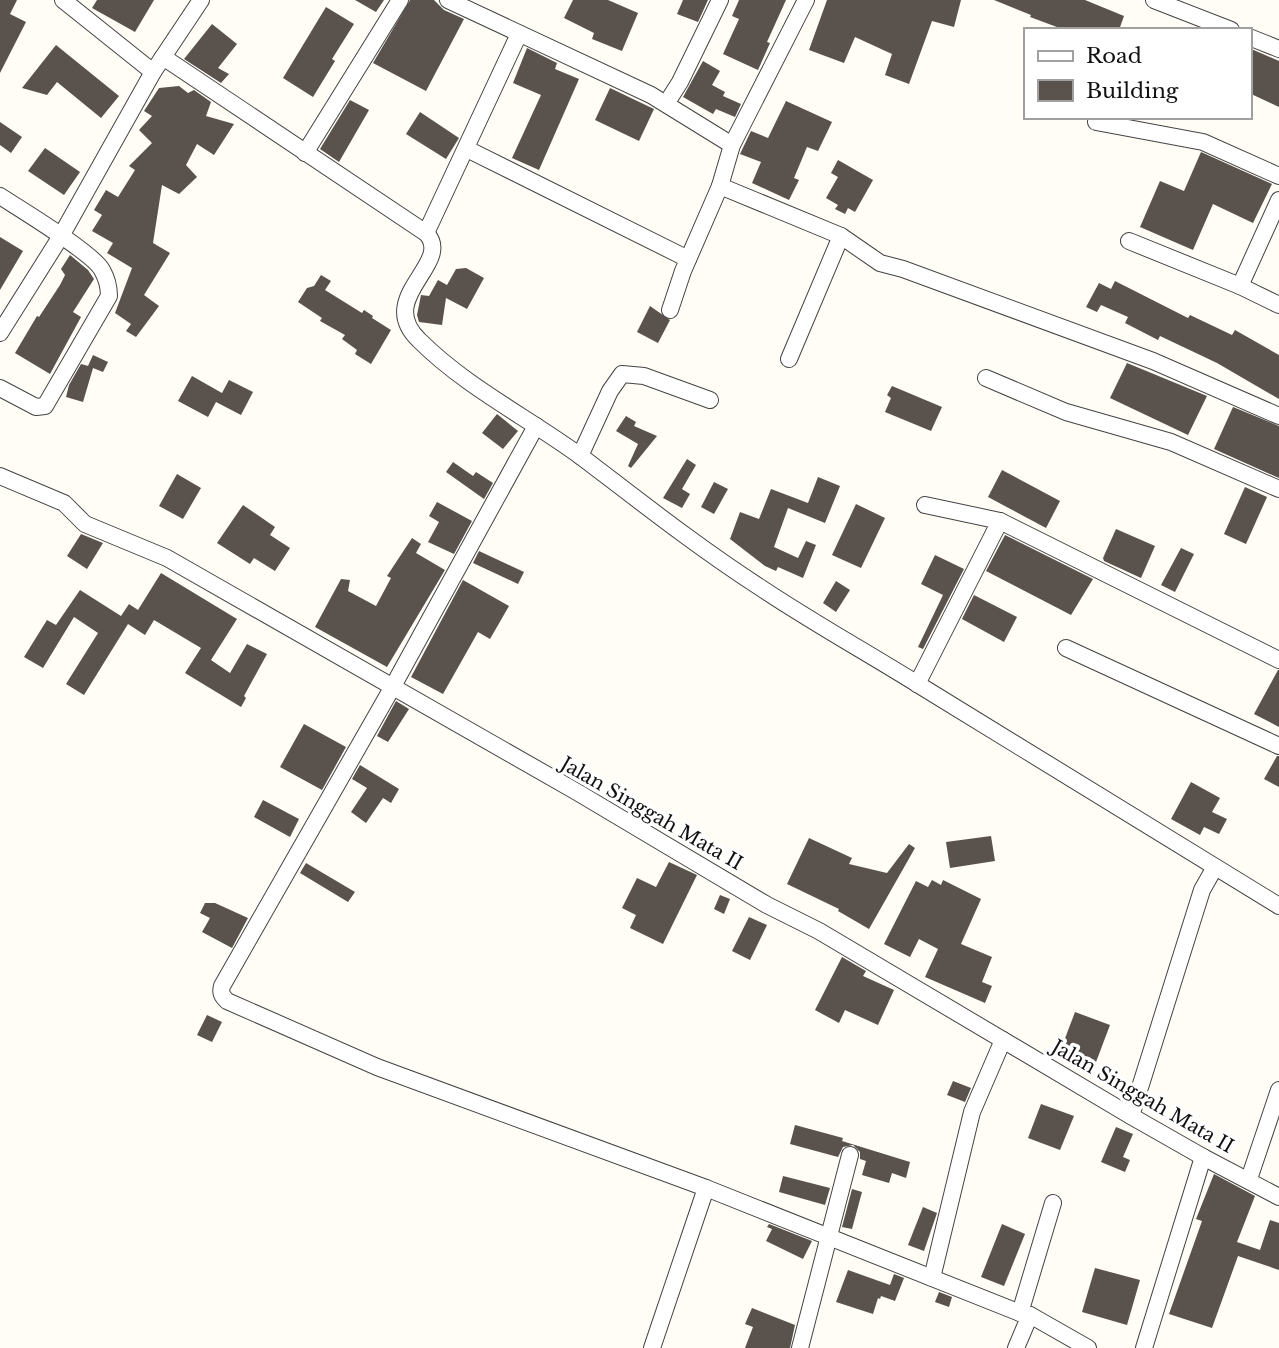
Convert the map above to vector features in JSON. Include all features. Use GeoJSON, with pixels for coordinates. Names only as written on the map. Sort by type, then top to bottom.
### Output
{"type":"FeatureCollection","features":[{"type":"Feature","properties":{"kind":"street"},"geometry":{"type":"LineString","coordinates":[[63,0],[153,72]]}},
{"type":"Feature","properties":{"kind":"street"},"geometry":{"type":"LineString","coordinates":[[0,333],[61,236],[153,72],[201,0]]}},
{"type":"Feature","properties":{"kind":"street"},"geometry":{"type":"LineString","coordinates":[[305,153],[400,0]]}},
{"type":"Feature","properties":{"kind":"street"},"geometry":{"type":"LineString","coordinates":[[448,0],[651,95],[732,145]]}},
{"type":"Feature","properties":{"kind":"street"},"geometry":{"type":"LineString","coordinates":[[666,104],[680,82],[720,0]]}},
{"type":"Feature","properties":{"kind":"street"},"geometry":{"type":"LineString","coordinates":[[670,310],[688,259],[720,186],[732,145],[806,0]]}},
{"type":"Feature","properties":{"kind":"street"},"geometry":{"type":"LineString","coordinates":[[1164,2],[1226,28]]}},
{"type":"Feature","properties":{"kind":"street"},"geometry":{"type":"LineString","coordinates":[[426,233],[519,34]]}},
{"type":"Feature","properties":{"kind":"street"},"geometry":{"type":"LineString","coordinates":[[1251,38],[1279,49]]}},
{"type":"Feature","properties":{"kind":"street"},"geometry":{"type":"LineString","coordinates":[[163,57],[432,239],[434,248],[405,307],[404,319],[408,328],[419,341],[532,433],[580,456],[674,529],[760,588],[917,684],[1209,878],[1279,906]]}},
{"type":"Feature","properties":{"kind":"street"},"geometry":{"type":"LineString","coordinates":[[1096,122],[1203,142],[1279,176]]}},
{"type":"Feature","properties":{"kind":"street"},"geometry":{"type":"LineString","coordinates":[[467,149],[688,259]]}},
{"type":"Feature","properties":{"kind":"street"},"geometry":{"type":"LineString","coordinates":[[720,186],[841,236],[880,263],[903,268],[1153,361],[1279,416]]}},
{"type":"Feature","properties":{"kind":"street"},"geometry":{"type":"LineString","coordinates":[[0,196],[102,267],[109,289],[108,296],[45,407],[36,407],[0,388]]}},
{"type":"Feature","properties":{"kind":"street"},"geometry":{"type":"LineString","coordinates":[[1240,286],[1279,200]]}},
{"type":"Feature","properties":{"kind":"street"},"geometry":{"type":"LineString","coordinates":[[789,359],[841,236]]}},
{"type":"Feature","properties":{"kind":"street"},"geometry":{"type":"LineString","coordinates":[[1129,241],[1240,286],[1279,305]]}},
{"type":"Feature","properties":{"kind":"street"},"geometry":{"type":"LineString","coordinates":[[580,456],[610,391],[622,374],[644,376],[710,400]]}},
{"type":"Feature","properties":{"kind":"street"},"geometry":{"type":"LineString","coordinates":[[986,378],[1066,412],[1171,442],[1279,489]]}},
{"type":"Feature","properties":{"kind":"street"},"geometry":{"type":"LineString","coordinates":[[532,433],[392,688],[222,986],[220,991],[223,997],[377,1067],[706,1188],[1025,1314],[1088,1348]]}},
{"type":"Feature","properties":{"kind":"street","name":"Jalan Singgah Mata II"},"geometry":{"type":"LineString","coordinates":[[0,476],[64,503],[85,524],[167,558],[577,792],[767,905],[819,930],[1131,1116],[1279,1197]]}},
{"type":"Feature","properties":{"kind":"street"},"geometry":{"type":"LineString","coordinates":[[925,505],[1000,521],[1279,660]]}},
{"type":"Feature","properties":{"kind":"street"},"geometry":{"type":"LineString","coordinates":[[917,684],[1000,521]]}},
{"type":"Feature","properties":{"kind":"street"},"geometry":{"type":"LineString","coordinates":[[1066,648],[1279,746]]}},
{"type":"Feature","properties":{"kind":"street"},"geometry":{"type":"LineString","coordinates":[[1131,1116],[1209,878]]}},
{"type":"Feature","properties":{"kind":"street"},"geometry":{"type":"LineString","coordinates":[[932,1278],[972,1112],[1003,1040]]}},
{"type":"Feature","properties":{"kind":"street"},"geometry":{"type":"LineString","coordinates":[[1249,1180],[1279,1090]]}},
{"type":"Feature","properties":{"kind":"street"},"geometry":{"type":"LineString","coordinates":[[800,1348],[850,1154]]}},
{"type":"Feature","properties":{"kind":"street"},"geometry":{"type":"LineString","coordinates":[[1144,1348],[1203,1157]]}},
{"type":"Feature","properties":{"kind":"street"},"geometry":{"type":"LineString","coordinates":[[652,1348],[706,1188]]}},
{"type":"Feature","properties":{"kind":"street"},"geometry":{"type":"LineString","coordinates":[[1016,1348],[1053,1203]]}},
{"type":"Feature","properties":{"kind":"building"},"geometry":{"type":"Polygon","coordinates":[[[0,0],[17,0],[10,14],[26,22],[0,73],[0,0]]]}},
{"type":"Feature","properties":{"kind":"building"},"geometry":{"type":"Polygon","coordinates":[[[97,0],[154,0],[135,32],[92,8],[97,0]]]}},
{"type":"Feature","properties":{"kind":"building"},"geometry":{"type":"Polygon","coordinates":[[[355,0],[384,0],[376,12],[355,0]]]}},
{"type":"Feature","properties":{"kind":"building"},"geometry":{"type":"Polygon","coordinates":[[[410,0],[434,0],[444,10],[464,19],[426,91],[373,63],[410,0]]]}},
{"type":"Feature","properties":{"kind":"building"},"geometry":{"type":"Polygon","coordinates":[[[573,0],[608,0],[638,13],[622,51],[592,39],[594,33],[564,18],[573,0]]]}},
{"type":"Feature","properties":{"kind":"building"},"geometry":{"type":"Polygon","coordinates":[[[683,0],[708,0],[698,22],[677,14],[683,0]]]}},
{"type":"Feature","properties":{"kind":"building"},"geometry":{"type":"Polygon","coordinates":[[[739,0],[786,0],[758,70],[723,54],[739,19],[732,16],[739,0]]]}},
{"type":"Feature","properties":{"kind":"building"},"geometry":{"type":"Polygon","coordinates":[[[827,0],[961,0],[954,27],[932,21],[909,84],[885,75],[892,54],[855,37],[844,63],[809,50],[827,0]]]}},
{"type":"Feature","properties":{"kind":"building"},"geometry":{"type":"Polygon","coordinates":[[[994,0],[1085,0],[1124,16],[1120,28],[1060,28],[1030,17],[1031,15],[994,0]]]}},
{"type":"Feature","properties":{"kind":"building"},"geometry":{"type":"Polygon","coordinates":[[[326,7],[354,24],[313,97],[283,78],[326,7]]]}},
{"type":"Feature","properties":{"kind":"building"},"geometry":{"type":"Polygon","coordinates":[[[212,24],[237,44],[218,68],[229,74],[221,83],[184,59],[212,24]]]}},
{"type":"Feature","properties":{"kind":"building"},"geometry":{"type":"Polygon","coordinates":[[[56,45],[119,96],[101,118],[57,82],[47,95],[22,88],[56,45]]]}},
{"type":"Feature","properties":{"kind":"building"},"geometry":{"type":"Polygon","coordinates":[[[527,48],[557,63],[555,69],[579,79],[539,170],[512,158],[541,95],[513,83],[527,48]]]}},
{"type":"Feature","properties":{"kind":"building"},"geometry":{"type":"Polygon","coordinates":[[[1251,49],[1279,61],[1279,107],[1251,94],[1251,49]]]}},
{"type":"Feature","properties":{"kind":"building"},"geometry":{"type":"Polygon","coordinates":[[[703,61],[720,71],[712,85],[725,92],[723,96],[741,104],[735,117],[716,109],[713,114],[683,97],[703,61]]]}},
{"type":"Feature","properties":{"kind":"building"},"geometry":{"type":"Polygon","coordinates":[[[179,86],[188,93],[194,90],[211,102],[206,116],[234,124],[214,155],[197,144],[186,165],[197,177],[179,194],[162,185],[153,243],[170,253],[144,295],[159,306],[136,337],[126,331],[131,324],[115,313],[132,268],[107,253],[113,243],[92,231],[102,215],[94,210],[106,190],[118,197],[135,170],[129,166],[152,143],[139,130],[152,116],[144,111],[159,88],[179,86]]]}},
{"type":"Feature","properties":{"kind":"building"},"geometry":{"type":"Polygon","coordinates":[[[610,88],[654,109],[639,141],[595,120],[610,88]]]}},
{"type":"Feature","properties":{"kind":"building"},"geometry":{"type":"Polygon","coordinates":[[[350,100],[369,110],[339,162],[320,149],[350,100]]]}},
{"type":"Feature","properties":{"kind":"building"},"geometry":{"type":"Polygon","coordinates":[[[786,101],[832,122],[818,151],[807,147],[794,178],[799,180],[789,200],[752,183],[761,162],[740,154],[751,131],[768,138],[786,101]]]}},
{"type":"Feature","properties":{"kind":"building"},"geometry":{"type":"Polygon","coordinates":[[[420,112],[459,138],[446,159],[406,134],[420,112]]]}},
{"type":"Feature","properties":{"kind":"building"},"geometry":{"type":"Polygon","coordinates":[[[0,122],[22,137],[11,153],[0,145],[0,122]]]}},
{"type":"Feature","properties":{"kind":"building"},"geometry":{"type":"Polygon","coordinates":[[[45,148],[80,172],[64,195],[28,171],[45,148]]]}},
{"type":"Feature","properties":{"kind":"building"},"geometry":{"type":"Polygon","coordinates":[[[1201,152],[1272,184],[1253,223],[1213,204],[1193,250],[1140,227],[1160,181],[1184,191],[1201,152]]]}},
{"type":"Feature","properties":{"kind":"building"},"geometry":{"type":"Polygon","coordinates":[[[838,160],[873,180],[855,212],[848,208],[845,214],[835,209],[838,205],[826,198],[838,177],[831,173],[838,160]]]}},
{"type":"Feature","properties":{"kind":"building"},"geometry":{"type":"Polygon","coordinates":[[[0,237],[23,251],[0,290],[0,237]]]}},
{"type":"Feature","properties":{"kind":"building"},"geometry":{"type":"Polygon","coordinates":[[[70,255],[88,270],[94,279],[73,312],[81,317],[50,374],[15,353],[60,285],[65,275],[61,269],[70,255]]]}},
{"type":"Feature","properties":{"kind":"building"},"geometry":{"type":"Polygon","coordinates":[[[466,268],[484,278],[467,309],[446,298],[442,325],[419,322],[417,315],[421,295],[429,296],[438,280],[447,285],[456,269],[466,268]]]}},
{"type":"Feature","properties":{"kind":"building"},"geometry":{"type":"Polygon","coordinates":[[[321,275],[331,281],[325,290],[362,313],[364,310],[391,330],[371,364],[355,354],[357,350],[342,339],[345,335],[320,321],[322,318],[298,302],[307,288],[314,286],[321,275]]]}},
{"type":"Feature","properties":{"kind":"building"},"geometry":{"type":"Polygon","coordinates":[[[1115,281],[1188,318],[1190,315],[1232,335],[1235,330],[1279,355],[1279,399],[1217,363],[1160,336],[1158,340],[1125,323],[1128,317],[1101,305],[1097,312],[1086,307],[1099,283],[1111,289],[1115,281]]]}},
{"type":"Feature","properties":{"kind":"building"},"geometry":{"type":"Polygon","coordinates":[[[650,306],[670,320],[658,343],[637,332],[650,306]]]}},
{"type":"Feature","properties":{"kind":"building"},"geometry":{"type":"Polygon","coordinates":[[[93,355],[108,362],[103,372],[93,368],[83,402],[66,397],[69,385],[81,364],[88,366],[93,355]]]}},
{"type":"Feature","properties":{"kind":"building"},"geometry":{"type":"Polygon","coordinates":[[[1127,363],[1207,396],[1188,435],[1110,398],[1127,363]]]}},
{"type":"Feature","properties":{"kind":"building"},"geometry":{"type":"Polygon","coordinates":[[[192,376],[222,393],[229,380],[253,392],[241,415],[216,402],[208,417],[178,401],[192,376]]]}},
{"type":"Feature","properties":{"kind":"building"},"geometry":{"type":"Polygon","coordinates":[[[892,386],[942,407],[931,431],[885,412],[891,398],[887,395],[892,386]]]}},
{"type":"Feature","properties":{"kind":"building"},"geometry":{"type":"Polygon","coordinates":[[[1233,407],[1279,426],[1279,478],[1214,449],[1233,407]]]}},
{"type":"Feature","properties":{"kind":"building"},"geometry":{"type":"Polygon","coordinates":[[[497,414],[518,431],[503,449],[482,433],[497,414]]]}},
{"type":"Feature","properties":{"kind":"building"},"geometry":{"type":"Polygon","coordinates":[[[626,416],[636,422],[634,426],[657,436],[631,468],[628,466],[638,444],[616,431],[626,416]]]}},
{"type":"Feature","properties":{"kind":"building"},"geometry":{"type":"Polygon","coordinates":[[[687,459],[696,465],[682,489],[690,494],[682,508],[663,498],[687,459]]]}},
{"type":"Feature","properties":{"kind":"building"},"geometry":{"type":"Polygon","coordinates":[[[453,462],[473,476],[476,472],[493,483],[484,499],[446,472],[453,462]]]}},
{"type":"Feature","properties":{"kind":"building"},"geometry":{"type":"Polygon","coordinates":[[[1002,470],[1060,501],[1046,528],[988,497],[1002,470]]]}},
{"type":"Feature","properties":{"kind":"building"},"geometry":{"type":"Polygon","coordinates":[[[177,474],[201,488],[183,519],[159,506],[177,474]]]}},
{"type":"Feature","properties":{"kind":"building"},"geometry":{"type":"Polygon","coordinates":[[[818,477],[840,486],[825,523],[788,508],[774,547],[798,558],[806,541],[816,545],[803,578],[778,567],[776,571],[765,566],[730,539],[740,512],[759,519],[771,489],[808,503],[818,477]]]}},
{"type":"Feature","properties":{"kind":"building"},"geometry":{"type":"Polygon","coordinates":[[[714,482],[728,489],[714,514],[701,507],[714,482]]]}},
{"type":"Feature","properties":{"kind":"building"},"geometry":{"type":"Polygon","coordinates":[[[1245,487],[1267,497],[1246,544],[1224,534],[1245,487]]]}},
{"type":"Feature","properties":{"kind":"building"},"geometry":{"type":"Polygon","coordinates":[[[437,502],[472,521],[454,554],[428,542],[439,522],[429,516],[437,502]]]}},
{"type":"Feature","properties":{"kind":"building"},"geometry":{"type":"Polygon","coordinates":[[[856,504],[885,518],[861,568],[832,555],[856,504]]]}},
{"type":"Feature","properties":{"kind":"building"},"geometry":{"type":"Polygon","coordinates":[[[243,505],[275,527],[270,535],[290,548],[275,571],[254,558],[250,564],[217,543],[243,505]]]}},
{"type":"Feature","properties":{"kind":"building"},"geometry":{"type":"Polygon","coordinates":[[[1116,529],[1155,546],[1141,578],[1104,561],[1116,529]]]}},
{"type":"Feature","properties":{"kind":"building"},"geometry":{"type":"Polygon","coordinates":[[[81,534],[103,543],[87,569],[67,556],[81,534]]]}},
{"type":"Feature","properties":{"kind":"building"},"geometry":{"type":"Polygon","coordinates":[[[1005,535],[1093,579],[1071,615],[986,571],[1005,535]]]}},
{"type":"Feature","properties":{"kind":"building"},"geometry":{"type":"Polygon","coordinates":[[[412,538],[421,544],[416,553],[445,570],[387,667],[315,627],[341,579],[350,580],[348,591],[376,606],[391,578],[387,576],[412,538]]]}},
{"type":"Feature","properties":{"kind":"building"},"geometry":{"type":"Polygon","coordinates":[[[1181,548],[1194,554],[1175,592],[1161,585],[1181,548]]]}},
{"type":"Feature","properties":{"kind":"building"},"geometry":{"type":"Polygon","coordinates":[[[479,551],[524,572],[518,584],[473,563],[479,551]]]}},
{"type":"Feature","properties":{"kind":"building"},"geometry":{"type":"Polygon","coordinates":[[[935,555],[964,569],[923,649],[918,647],[943,595],[921,584],[935,555]]]}},
{"type":"Feature","properties":{"kind":"building"},"geometry":{"type":"Polygon","coordinates":[[[161,573],[237,619],[211,660],[230,673],[247,644],[267,654],[244,696],[246,698],[241,707],[185,673],[201,648],[154,620],[145,635],[128,624],[84,695],[66,684],[98,633],[74,617],[43,668],[24,657],[47,620],[56,625],[80,590],[121,616],[129,604],[138,610],[161,573]]]}},
{"type":"Feature","properties":{"kind":"building"},"geometry":{"type":"Polygon","coordinates":[[[463,580],[509,606],[490,639],[478,632],[443,694],[411,677],[463,580]]]}},
{"type":"Feature","properties":{"kind":"building"},"geometry":{"type":"Polygon","coordinates":[[[836,581],[850,590],[836,612],[823,603],[836,581]]]}},
{"type":"Feature","properties":{"kind":"building"},"geometry":{"type":"Polygon","coordinates":[[[974,595],[1017,617],[1004,642],[962,619],[974,595]]]}},
{"type":"Feature","properties":{"kind":"building"},"geometry":{"type":"Polygon","coordinates":[[[1279,670],[1279,727],[1254,714],[1279,670]]]}},
{"type":"Feature","properties":{"kind":"building"},"geometry":{"type":"Polygon","coordinates":[[[396,701],[409,709],[388,742],[377,736],[396,701]]]}},
{"type":"Feature","properties":{"kind":"building"},"geometry":{"type":"Polygon","coordinates":[[[304,724],[346,747],[322,790],[280,767],[304,724]]]}},
{"type":"Feature","properties":{"kind":"building"},"geometry":{"type":"Polygon","coordinates":[[[1279,756],[1279,787],[1264,779],[1279,756]]]}},
{"type":"Feature","properties":{"kind":"building"},"geometry":{"type":"Polygon","coordinates":[[[360,765],[399,789],[391,803],[383,798],[366,823],[351,812],[367,788],[352,779],[360,765]]]}},
{"type":"Feature","properties":{"kind":"building"},"geometry":{"type":"Polygon","coordinates":[[[1191,782],[1220,798],[1212,812],[1227,819],[1219,834],[1204,827],[1200,835],[1171,819],[1191,782]]]}},
{"type":"Feature","properties":{"kind":"building"},"geometry":{"type":"Polygon","coordinates":[[[263,800],[299,819],[290,837],[254,817],[263,800]]]}},
{"type":"Feature","properties":{"kind":"building"},"geometry":{"type":"Polygon","coordinates":[[[991,836],[995,861],[950,868],[946,842],[991,836]]]}},
{"type":"Feature","properties":{"kind":"building"},"geometry":{"type":"Polygon","coordinates":[[[809,838],[852,858],[849,864],[887,873],[909,844],[915,848],[869,929],[838,911],[839,909],[787,884],[809,838]]]}},
{"type":"Feature","properties":{"kind":"building"},"geometry":{"type":"Polygon","coordinates":[[[669,862],[697,875],[663,944],[630,928],[636,915],[622,908],[637,878],[656,887],[669,862]]]}},
{"type":"Feature","properties":{"kind":"building"},"geometry":{"type":"Polygon","coordinates":[[[306,863],[355,892],[348,902],[300,873],[306,863]]]}},
{"type":"Feature","properties":{"kind":"building"},"geometry":{"type":"Polygon","coordinates":[[[932,880],[941,885],[943,880],[981,899],[961,944],[992,957],[982,982],[992,986],[985,1003],[925,977],[938,949],[919,939],[910,957],[884,944],[916,881],[928,887],[932,880]]]}},
{"type":"Feature","properties":{"kind":"building"},"geometry":{"type":"Polygon","coordinates":[[[720,895],[730,899],[724,914],[714,909],[720,895]]]}},
{"type":"Feature","properties":{"kind":"building"},"geometry":{"type":"Polygon","coordinates":[[[205,903],[215,903],[248,918],[232,948],[202,932],[210,918],[200,913],[205,903]]]}},
{"type":"Feature","properties":{"kind":"building"},"geometry":{"type":"Polygon","coordinates":[[[749,917],[767,925],[750,960],[732,951],[749,917]]]}},
{"type":"Feature","properties":{"kind":"building"},"geometry":{"type":"Polygon","coordinates":[[[842,957],[866,971],[863,976],[894,990],[878,1025],[845,1010],[839,1023],[815,1010],[842,957]]]}},
{"type":"Feature","properties":{"kind":"building"},"geometry":{"type":"Polygon","coordinates":[[[1075,1012],[1110,1025],[1093,1070],[1058,1057],[1075,1012]]]}},
{"type":"Feature","properties":{"kind":"building"},"geometry":{"type":"Polygon","coordinates":[[[207,1015],[222,1022],[212,1042],[197,1035],[207,1015]]]}},
{"type":"Feature","properties":{"kind":"building"},"geometry":{"type":"Polygon","coordinates":[[[953,1081],[971,1088],[965,1102],[947,1095],[953,1081]]]}},
{"type":"Feature","properties":{"kind":"building"},"geometry":{"type":"Polygon","coordinates":[[[1041,1104],[1074,1116],[1060,1150],[1028,1138],[1041,1104]]]}},
{"type":"Feature","properties":{"kind":"building"},"geometry":{"type":"Polygon","coordinates":[[[795,1125],[843,1138],[842,1141],[910,1162],[906,1178],[892,1173],[889,1183],[862,1175],[866,1161],[860,1159],[860,1152],[853,1145],[843,1147],[838,1157],[790,1144],[795,1125]]]}},
{"type":"Feature","properties":{"kind":"building"},"geometry":{"type":"Polygon","coordinates":[[[1116,1127],[1133,1134],[1123,1157],[1130,1160],[1125,1172],[1101,1162],[1116,1127]]]}},
{"type":"Feature","properties":{"kind":"building"},"geometry":{"type":"Polygon","coordinates":[[[1214,1174],[1255,1196],[1237,1242],[1260,1250],[1270,1220],[1279,1223],[1279,1270],[1238,1256],[1212,1328],[1169,1314],[1202,1221],[1196,1219],[1214,1174]]]}},
{"type":"Feature","properties":{"kind":"building"},"geometry":{"type":"Polygon","coordinates":[[[783,1176],[830,1188],[825,1205],[779,1192],[783,1176]]]}},
{"type":"Feature","properties":{"kind":"building"},"geometry":{"type":"Polygon","coordinates":[[[852,1189],[862,1192],[852,1229],[842,1227],[852,1189]]]}},
{"type":"Feature","properties":{"kind":"building"},"geometry":{"type":"Polygon","coordinates":[[[923,1207],[937,1213],[924,1251],[908,1245],[923,1207]]]}},
{"type":"Feature","properties":{"kind":"building"},"geometry":{"type":"Polygon","coordinates":[[[769,1224],[812,1241],[803,1259],[766,1241],[772,1229],[767,1227],[769,1224]]]}},
{"type":"Feature","properties":{"kind":"building"},"geometry":{"type":"Polygon","coordinates":[[[1002,1224],[1025,1234],[1004,1286],[981,1277],[1002,1224]]]}},
{"type":"Feature","properties":{"kind":"building"},"geometry":{"type":"Polygon","coordinates":[[[1095,1268],[1140,1280],[1127,1325],[1082,1312],[1095,1268]]]}},
{"type":"Feature","properties":{"kind":"building"},"geometry":{"type":"Polygon","coordinates":[[[848,1270],[890,1285],[894,1274],[904,1278],[895,1301],[881,1296],[873,1314],[836,1302],[848,1270]]]}},
{"type":"Feature","properties":{"kind":"building"},"geometry":{"type":"Polygon","coordinates":[[[939,1292],[952,1297],[949,1307],[935,1302],[939,1292]]]}},
{"type":"Feature","properties":{"kind":"building"},"geometry":{"type":"Polygon","coordinates":[[[752,1308],[795,1325],[790,1348],[745,1348],[753,1327],[745,1324],[752,1308]]]}}]}
